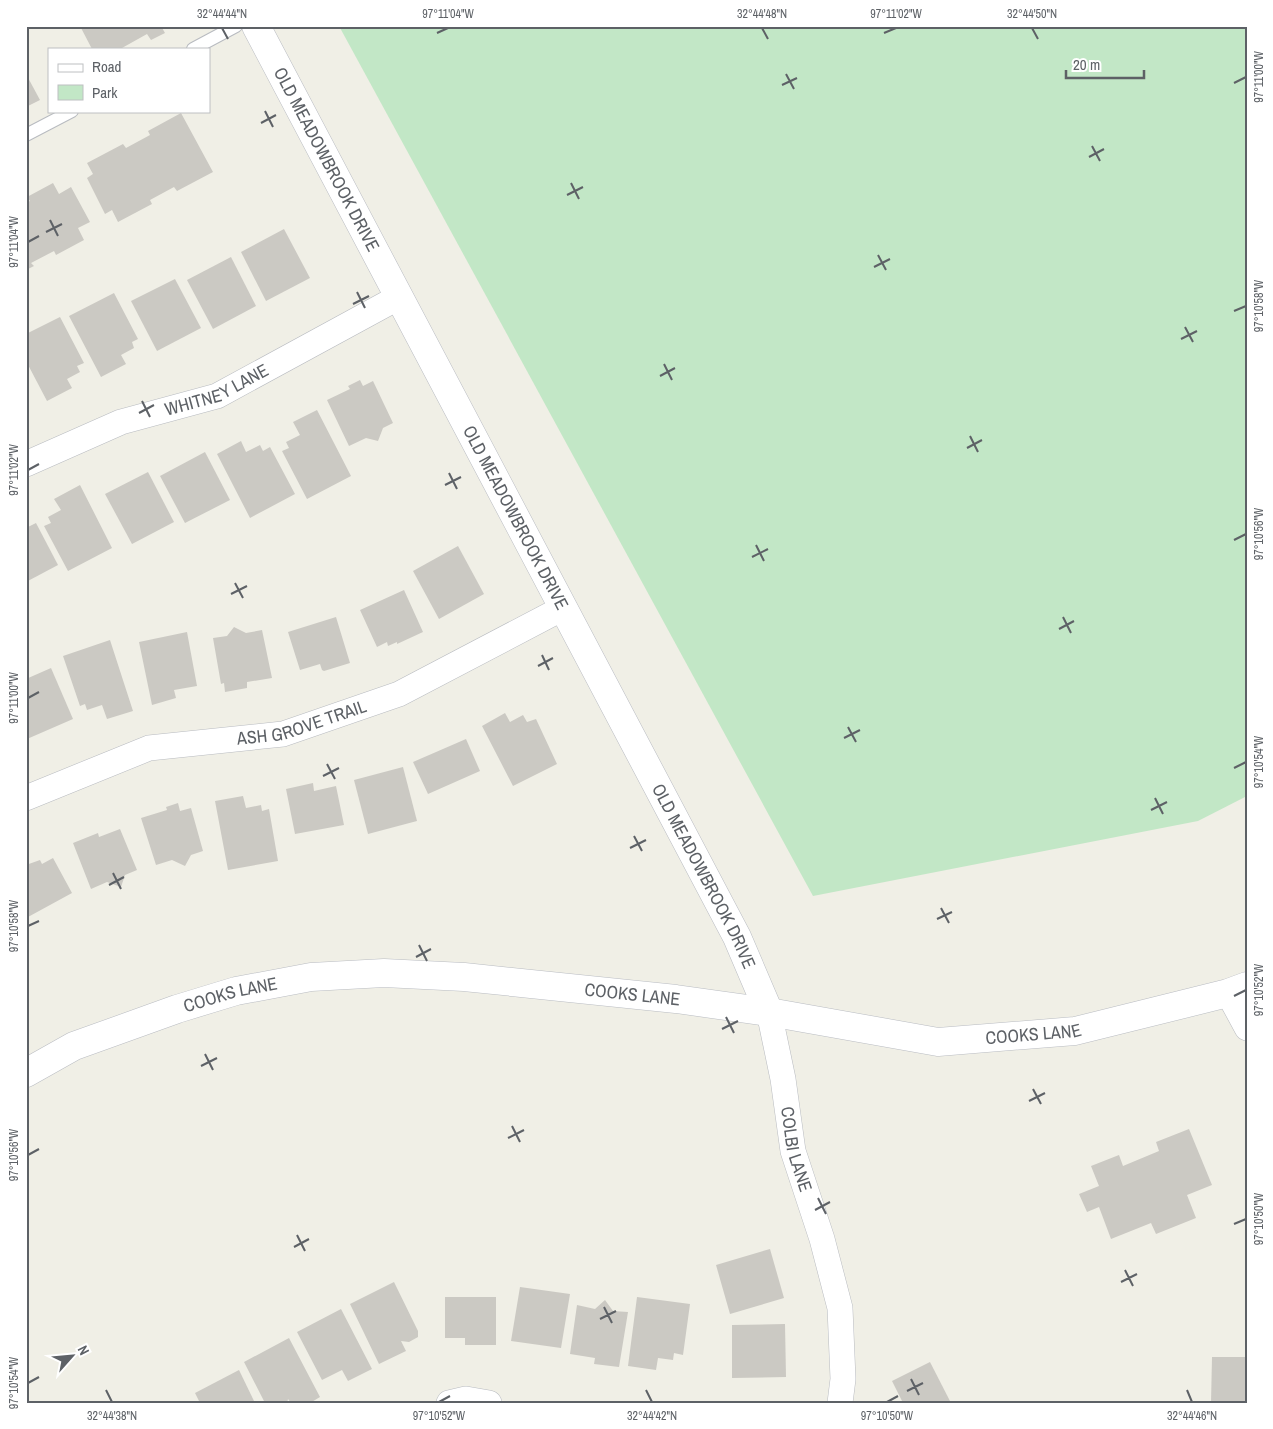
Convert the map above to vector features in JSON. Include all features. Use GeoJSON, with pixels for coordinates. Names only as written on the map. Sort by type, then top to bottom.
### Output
{"type":"FeatureCollection","features":[{"type":"Feature","properties":{"kind":"main road","name":"OLD MEADOWBROOK DRIVE"},"geometry":{"type":"LineString","coordinates":[[256,26],[737,937],[769,1012]]}},
{"type":"Feature","properties":{"kind":"main road","name":"COOKS LANE"},"geometry":{"type":"LineString","coordinates":[[26,1073],[74,1046],[177,1008],[236,991],[311,977],[384,973],[464,977],[676,999],[769,1012],[938,1042],[1075,1031],[1238,989]]}},
{"type":"Feature","properties":{"kind":"street","name":"WHITNEY LANE"},"geometry":{"type":"LineString","coordinates":[[26,464],[121,422],[217,396],[399,297]]}},
{"type":"Feature","properties":{"kind":"street","name":"ASH GROVE TRAIL"},"geometry":{"type":"LineString","coordinates":[[26,798],[149,748],[283,734],[398,694],[563,608]]}},
{"type":"Feature","properties":{"kind":"street"},"geometry":{"type":"LineString","coordinates":[[1238,989],[1247,1028]]}},
{"type":"Feature","properties":{"kind":"street","name":"COLBI LANE"},"geometry":{"type":"LineString","coordinates":[[769,1012],[783,1079],[792,1151],[822,1239],[840,1308],[843,1378],[840,1403]]}},
{"type":"Feature","properties":{"kind":"street"},"geometry":{"type":"LineString","coordinates":[[449,1403],[466,1399],[489,1403]]}},
{"type":"Feature","properties":{"kind":"lane"},"geometry":{"type":"LineString","coordinates":[[195,48],[236,26]]}},
{"type":"Feature","properties":{"kind":"lane"},"geometry":{"type":"LineString","coordinates":[[26,135],[70,112]]}},
{"type":"Feature","properties":{"kind":"green space"},"geometry":{"type":"Polygon","coordinates":[[[339,26],[1247,26],[1247,796],[1198,821],[813,896],[339,26]]]}},
{"type":"Feature","properties":{"kind":"building"},"geometry":{"type":"Polygon","coordinates":[[[80,26],[161,26],[165,33],[151,40],[147,34],[122,48],[91,48],[80,26]]]}},
{"type":"Feature","properties":{"kind":"building"},"geometry":{"type":"Polygon","coordinates":[[[26,74],[40,100],[26,107],[26,74]]]}},
{"type":"Feature","properties":{"kind":"building"},"geometry":{"type":"Polygon","coordinates":[[[181,113],[213,172],[177,191],[174,187],[150,200],[152,204],[118,222],[112,210],[105,214],[87,178],[93,174],[87,163],[123,144],[126,148],[150,135],[148,131],[181,113]]]}},
{"type":"Feature","properties":{"kind":"building"},"geometry":{"type":"Polygon","coordinates":[[[53,183],[59,194],[71,187],[90,222],[78,228],[84,240],[56,255],[54,251],[31,263],[34,266],[26,270],[26,203],[30,201],[27,197],[53,183]]]}},
{"type":"Feature","properties":{"kind":"building"},"geometry":{"type":"Polygon","coordinates":[[[284,229],[310,278],[266,301],[241,252],[284,229]]]}},
{"type":"Feature","properties":{"kind":"building"},"geometry":{"type":"Polygon","coordinates":[[[231,257],[256,306],[213,329],[187,280],[231,257]]]}},
{"type":"Feature","properties":{"kind":"building"},"geometry":{"type":"Polygon","coordinates":[[[175,279],[201,328],[157,351],[131,301],[175,279]]]}},
{"type":"Feature","properties":{"kind":"building"},"geometry":{"type":"Polygon","coordinates":[[[114,293],[138,339],[132,342],[134,348],[121,355],[126,364],[101,377],[69,316],[114,293]]]}},
{"type":"Feature","properties":{"kind":"building"},"geometry":{"type":"Polygon","coordinates":[[[60,317],[84,363],[77,366],[80,372],[67,379],[72,388],[47,401],[26,361],[26,334],[60,317]]]}},
{"type":"Feature","properties":{"kind":"building"},"geometry":{"type":"Polygon","coordinates":[[[360,380],[363,386],[373,381],[393,423],[383,428],[378,441],[366,438],[349,446],[327,400],[350,389],[348,386],[360,380]]]}},
{"type":"Feature","properties":{"kind":"building"},"geometry":{"type":"Polygon","coordinates":[[[317,410],[351,476],[307,499],[282,451],[289,448],[286,442],[300,435],[293,422],[317,410]]]}},
{"type":"Feature","properties":{"kind":"building"},"geometry":{"type":"Polygon","coordinates":[[[241,441],[246,452],[260,445],[263,451],[270,447],[295,494],[250,518],[217,454],[241,441]]]}},
{"type":"Feature","properties":{"kind":"building"},"geometry":{"type":"Polygon","coordinates":[[[205,452],[230,500],[185,523],[160,476],[205,452]]]}},
{"type":"Feature","properties":{"kind":"building"},"geometry":{"type":"Polygon","coordinates":[[[148,472],[174,522],[132,544],[105,494],[148,472]]]}},
{"type":"Feature","properties":{"kind":"building"},"geometry":{"type":"Polygon","coordinates":[[[80,485],[112,548],[68,571],[44,526],[51,523],[48,517],[61,510],[54,499],[80,485]]]}},
{"type":"Feature","properties":{"kind":"building"},"geometry":{"type":"Polygon","coordinates":[[[36,523],[58,565],[26,582],[26,528],[36,523]]]}},
{"type":"Feature","properties":{"kind":"building"},"geometry":{"type":"Polygon","coordinates":[[[458,546],[484,594],[439,619],[413,571],[458,546]]]}},
{"type":"Feature","properties":{"kind":"building"},"geometry":{"type":"Polygon","coordinates":[[[404,590],[423,632],[397,644],[397,642],[388,646],[387,642],[377,647],[360,610],[404,590]]]}},
{"type":"Feature","properties":{"kind":"building"},"geometry":{"type":"Polygon","coordinates":[[[336,617],[350,663],[324,671],[320,664],[300,670],[288,632],[336,617]]]}},
{"type":"Feature","properties":{"kind":"building"},"geometry":{"type":"Polygon","coordinates":[[[234,627],[246,633],[262,630],[272,678],[247,682],[247,688],[225,692],[224,683],[221,684],[213,638],[227,636],[234,627]]]}},
{"type":"Feature","properties":{"kind":"building"},"geometry":{"type":"Polygon","coordinates":[[[187,632],[197,686],[174,690],[176,698],[152,705],[139,642],[187,632]]]}},
{"type":"Feature","properties":{"kind":"building"},"geometry":{"type":"Polygon","coordinates":[[[110,640],[133,711],[107,719],[102,705],[87,710],[85,704],[80,706],[63,656],[110,640]]]}},
{"type":"Feature","properties":{"kind":"building"},"geometry":{"type":"Polygon","coordinates":[[[51,668],[73,719],[27,739],[26,679],[51,668]]]}},
{"type":"Feature","properties":{"kind":"building"},"geometry":{"type":"Polygon","coordinates":[[[505,713],[510,722],[523,715],[527,722],[536,719],[557,764],[513,786],[482,726],[505,713]]]}},
{"type":"Feature","properties":{"kind":"building"},"geometry":{"type":"Polygon","coordinates":[[[466,739],[480,771],[428,794],[413,762],[466,739]]]}},
{"type":"Feature","properties":{"kind":"building"},"geometry":{"type":"Polygon","coordinates":[[[403,767],[417,821],[368,834],[354,780],[403,767]]]}},
{"type":"Feature","properties":{"kind":"building"},"geometry":{"type":"Polygon","coordinates":[[[313,783],[314,791],[336,786],[344,825],[295,834],[286,789],[313,783]]]}},
{"type":"Feature","properties":{"kind":"building"},"geometry":{"type":"Polygon","coordinates":[[[243,796],[246,808],[261,805],[262,811],[269,809],[278,861],[228,870],[215,801],[243,796]]]}},
{"type":"Feature","properties":{"kind":"building"},"geometry":{"type":"Polygon","coordinates":[[[178,803],[180,811],[191,808],[203,851],[191,855],[185,866],[172,860],[156,865],[141,818],[167,810],[166,807],[178,803]]]}},
{"type":"Feature","properties":{"kind":"building"},"geometry":{"type":"Polygon","coordinates":[[[120,829],[137,870],[125,875],[121,887],[107,882],[91,889],[73,843],[98,833],[99,837],[120,829]]]}},
{"type":"Feature","properties":{"kind":"building"},"geometry":{"type":"Polygon","coordinates":[[[53,858],[72,893],[28,917],[26,914],[26,865],[40,860],[42,864],[53,858]]]}},
{"type":"Feature","properties":{"kind":"building"},"geometry":{"type":"Polygon","coordinates":[[[1189,1129],[1212,1185],[1187,1195],[1196,1218],[1156,1234],[1151,1223],[1111,1239],[1099,1207],[1087,1212],[1079,1194],[1099,1186],[1091,1166],[1119,1155],[1123,1166],[1159,1151],[1156,1142],[1189,1129]]]}},
{"type":"Feature","properties":{"kind":"building"},"geometry":{"type":"Polygon","coordinates":[[[770,1249],[784,1298],[730,1314],[716,1265],[770,1249]]]}},
{"type":"Feature","properties":{"kind":"building"},"geometry":{"type":"Polygon","coordinates":[[[394,1282],[418,1331],[418,1337],[409,1342],[401,1341],[406,1351],[379,1364],[350,1304],[394,1282]]]}},
{"type":"Feature","properties":{"kind":"building"},"geometry":{"type":"Polygon","coordinates":[[[520,1287],[570,1294],[561,1348],[511,1341],[520,1287]]]}},
{"type":"Feature","properties":{"kind":"building"},"geometry":{"type":"Polygon","coordinates":[[[445,1297],[496,1297],[496,1345],[465,1345],[465,1338],[445,1338],[445,1297]]]}},
{"type":"Feature","properties":{"kind":"building"},"geometry":{"type":"Polygon","coordinates":[[[637,1297],[690,1304],[683,1355],[674,1353],[673,1360],[658,1358],[656,1370],[628,1366],[637,1297]]]}},
{"type":"Feature","properties":{"kind":"building"},"geometry":{"type":"Polygon","coordinates":[[[605,1300],[613,1311],[628,1312],[619,1367],[594,1364],[595,1358],[570,1354],[577,1305],[595,1309],[605,1300]]]}},
{"type":"Feature","properties":{"kind":"building"},"geometry":{"type":"Polygon","coordinates":[[[341,1309],[372,1369],[348,1381],[342,1370],[322,1380],[297,1332],[341,1309]]]}},
{"type":"Feature","properties":{"kind":"building"},"geometry":{"type":"Polygon","coordinates":[[[785,1324],[786,1377],[732,1378],[732,1325],[785,1324]]]}},
{"type":"Feature","properties":{"kind":"building"},"geometry":{"type":"Polygon","coordinates":[[[289,1338],[320,1397],[310,1403],[291,1403],[288,1399],[287,1403],[265,1403],[244,1362],[289,1338]]]}},
{"type":"Feature","properties":{"kind":"building"},"geometry":{"type":"Polygon","coordinates":[[[1212,1357],[1247,1357],[1247,1403],[1211,1403],[1212,1357]]]}},
{"type":"Feature","properties":{"kind":"building"},"geometry":{"type":"Polygon","coordinates":[[[930,1362],[951,1403],[903,1403],[892,1381],[930,1362]]]}},
{"type":"Feature","properties":{"kind":"building"},"geometry":{"type":"Polygon","coordinates":[[[239,1370],[255,1403],[200,1403],[195,1393],[239,1370]]]}}]}
